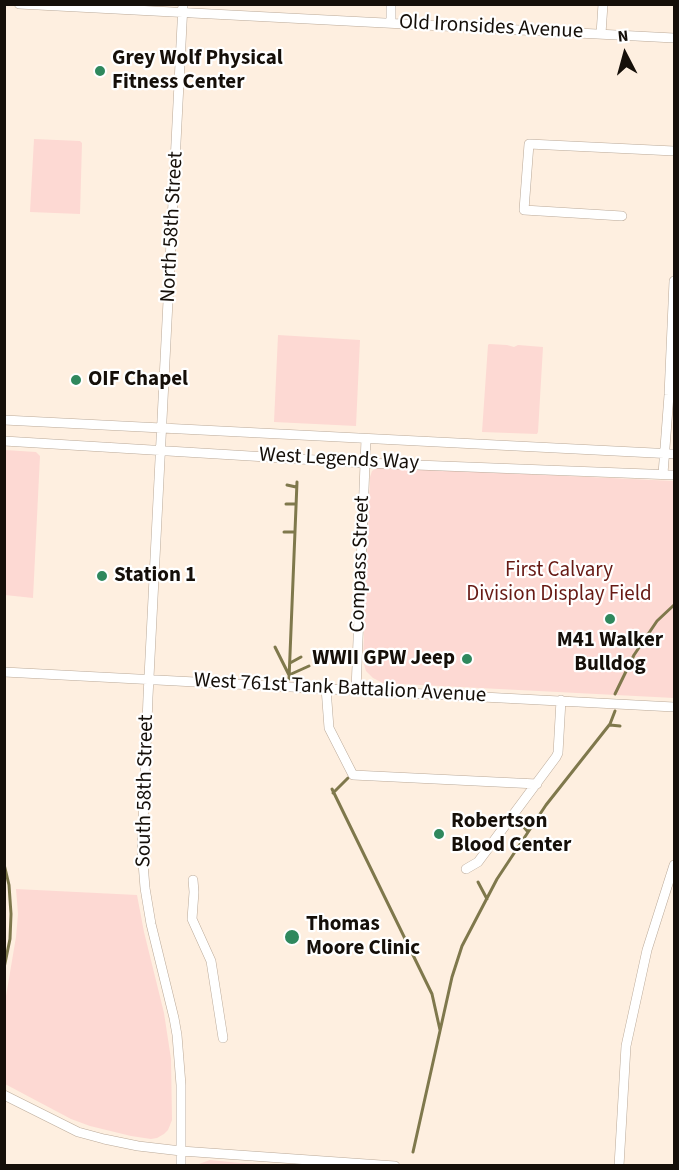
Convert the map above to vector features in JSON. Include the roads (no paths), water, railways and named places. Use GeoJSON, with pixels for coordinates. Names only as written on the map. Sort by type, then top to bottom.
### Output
{"type":"FeatureCollection","features":[{"type":"Feature","properties":{"kind":"street","name":"Old Ironsides Avenue"},"geometry":{"type":"LineString","coordinates":[[19,4],[183,9],[675,38]]}},
{"type":"Feature","properties":{"kind":"street"},"geometry":{"type":"LineString","coordinates":[[390,23],[392,4]]}},
{"type":"Feature","properties":{"kind":"street"},"geometry":{"type":"LineString","coordinates":[[601,34],[603,4]]}},
{"type":"Feature","properties":{"kind":"street","name":"North 58th Street"},"geometry":{"type":"LineString","coordinates":[[161,449],[183,9]]}},
{"type":"Feature","properties":{"kind":"street"},"geometry":{"type":"LineString","coordinates":[[622,216],[524,210],[529,144],[675,151]]}},
{"type":"Feature","properties":{"kind":"street"},"geometry":{"type":"LineString","coordinates":[[663,474],[670,454],[675,281]]}},
{"type":"Feature","properties":{"kind":"street","name":"West Legends Way"},"geometry":{"type":"LineString","coordinates":[[4,420],[670,454]]}},
{"type":"Feature","properties":{"kind":"street","name":"Compass Street"},"geometry":{"type":"LineString","coordinates":[[356,690],[366,439]]}},
{"type":"Feature","properties":{"kind":"street","name":"West Legends Way"},"geometry":{"type":"LineString","coordinates":[[4,441],[365,462],[675,475]]}},
{"type":"Feature","properties":{"kind":"street","name":"South 58th Street"},"geometry":{"type":"LineString","coordinates":[[161,449],[142,850],[151,924],[177,1035],[181,1085],[181,1166]]}},
{"type":"Feature","properties":{"kind":"street","name":"West 761st Tank Battalion Avenue"},"geometry":{"type":"LineString","coordinates":[[4,672],[675,707]]}},
{"type":"Feature","properties":{"kind":"street"},"geometry":{"type":"LineString","coordinates":[[326,688],[329,728],[353,775],[537,784]]}},
{"type":"Feature","properties":{"kind":"street"},"geometry":{"type":"LineString","coordinates":[[466,869],[478,862],[556,757],[561,700]]}},
{"type":"Feature","properties":{"kind":"street"},"geometry":{"type":"LineString","coordinates":[[619,1166],[626,1046],[647,950],[675,865]]}},
{"type":"Feature","properties":{"kind":"street"},"geometry":{"type":"LineString","coordinates":[[193,880],[192,919],[211,961],[223,1038]]}},
{"type":"Feature","properties":{"kind":"street"},"geometry":{"type":"LineString","coordinates":[[4,1095],[78,1132],[138,1146],[395,1166]]}},
{"type":"Feature","properties":{"kind":"waterway"},"geometry":{"type":"LineString","coordinates":[[289,679],[297,482]]}},
{"type":"Feature","properties":{"kind":"waterway"},"geometry":{"type":"LineString","coordinates":[[287,485],[296,487]]}},
{"type":"Feature","properties":{"kind":"waterway"},"geometry":{"type":"LineString","coordinates":[[286,504],[296,504]]}},
{"type":"Feature","properties":{"kind":"waterway"},"geometry":{"type":"LineString","coordinates":[[284,532],[294,532]]}},
{"type":"Feature","properties":{"kind":"waterway"},"geometry":{"type":"LineString","coordinates":[[615,694],[634,655],[657,621],[674,605]]}},
{"type":"Feature","properties":{"kind":"waterway"},"geometry":{"type":"LineString","coordinates":[[275,647],[289,675],[309,666]]}},
{"type":"Feature","properties":{"kind":"waterway"},"geometry":{"type":"LineString","coordinates":[[290,663],[301,657]]}},
{"type":"Feature","properties":{"kind":"waterway"},"geometry":{"type":"LineString","coordinates":[[413,1152],[452,977],[462,946],[497,879],[546,805],[610,724],[615,711]]}},
{"type":"Feature","properties":{"kind":"waterway"},"geometry":{"type":"LineString","coordinates":[[610,725],[620,726]]}},
{"type":"Feature","properties":{"kind":"waterway"},"geometry":{"type":"LineString","coordinates":[[333,793],[348,778]]}},
{"type":"Feature","properties":{"kind":"waterway"},"geometry":{"type":"LineString","coordinates":[[332,789],[432,994],[440,1030]]}},
{"type":"Feature","properties":{"kind":"waterway"},"geometry":{"type":"LineString","coordinates":[[518,820],[528,832]]}},
{"type":"Feature","properties":{"kind":"waterway"},"geometry":{"type":"LineString","coordinates":[[4,864],[9,885],[11,914],[10,939],[4,968]]}},
{"type":"Feature","properties":{"kind":"waterway"},"geometry":{"type":"LineString","coordinates":[[478,882],[487,899]]}},
{"type":"Feature","properties":{"kind":"place","name":"Grey Wolf Physical Fitness Center"},"geometry":{"type":"Point","coordinates":[100,71]}},
{"type":"Feature","properties":{"kind":"place","name":"OIF Chapel"},"geometry":{"type":"Point","coordinates":[76,380]}},
{"type":"Feature","properties":{"kind":"place","name":"Station 1"},"geometry":{"type":"Point","coordinates":[102,576]}},
{"type":"Feature","properties":{"kind":"place","name":"M41 Walker Bulldog"},"geometry":{"type":"Point","coordinates":[610,619]}},
{"type":"Feature","properties":{"kind":"place","name":"WWII GPW Jeep"},"geometry":{"type":"Point","coordinates":[467,659]}},
{"type":"Feature","properties":{"kind":"place","name":"Robertson Blood Center"},"geometry":{"type":"Point","coordinates":[439,834]}},
{"type":"Feature","properties":{"kind":"place","name":"Thomas Moore Clinic"},"geometry":{"type":"Point","coordinates":[292,937]}},
{"type":"Feature","properties":{"kind":"park label","name":"First Calvary Division Display Field"},"geometry":{"type":"Point","coordinates":[559,583]}}]}
